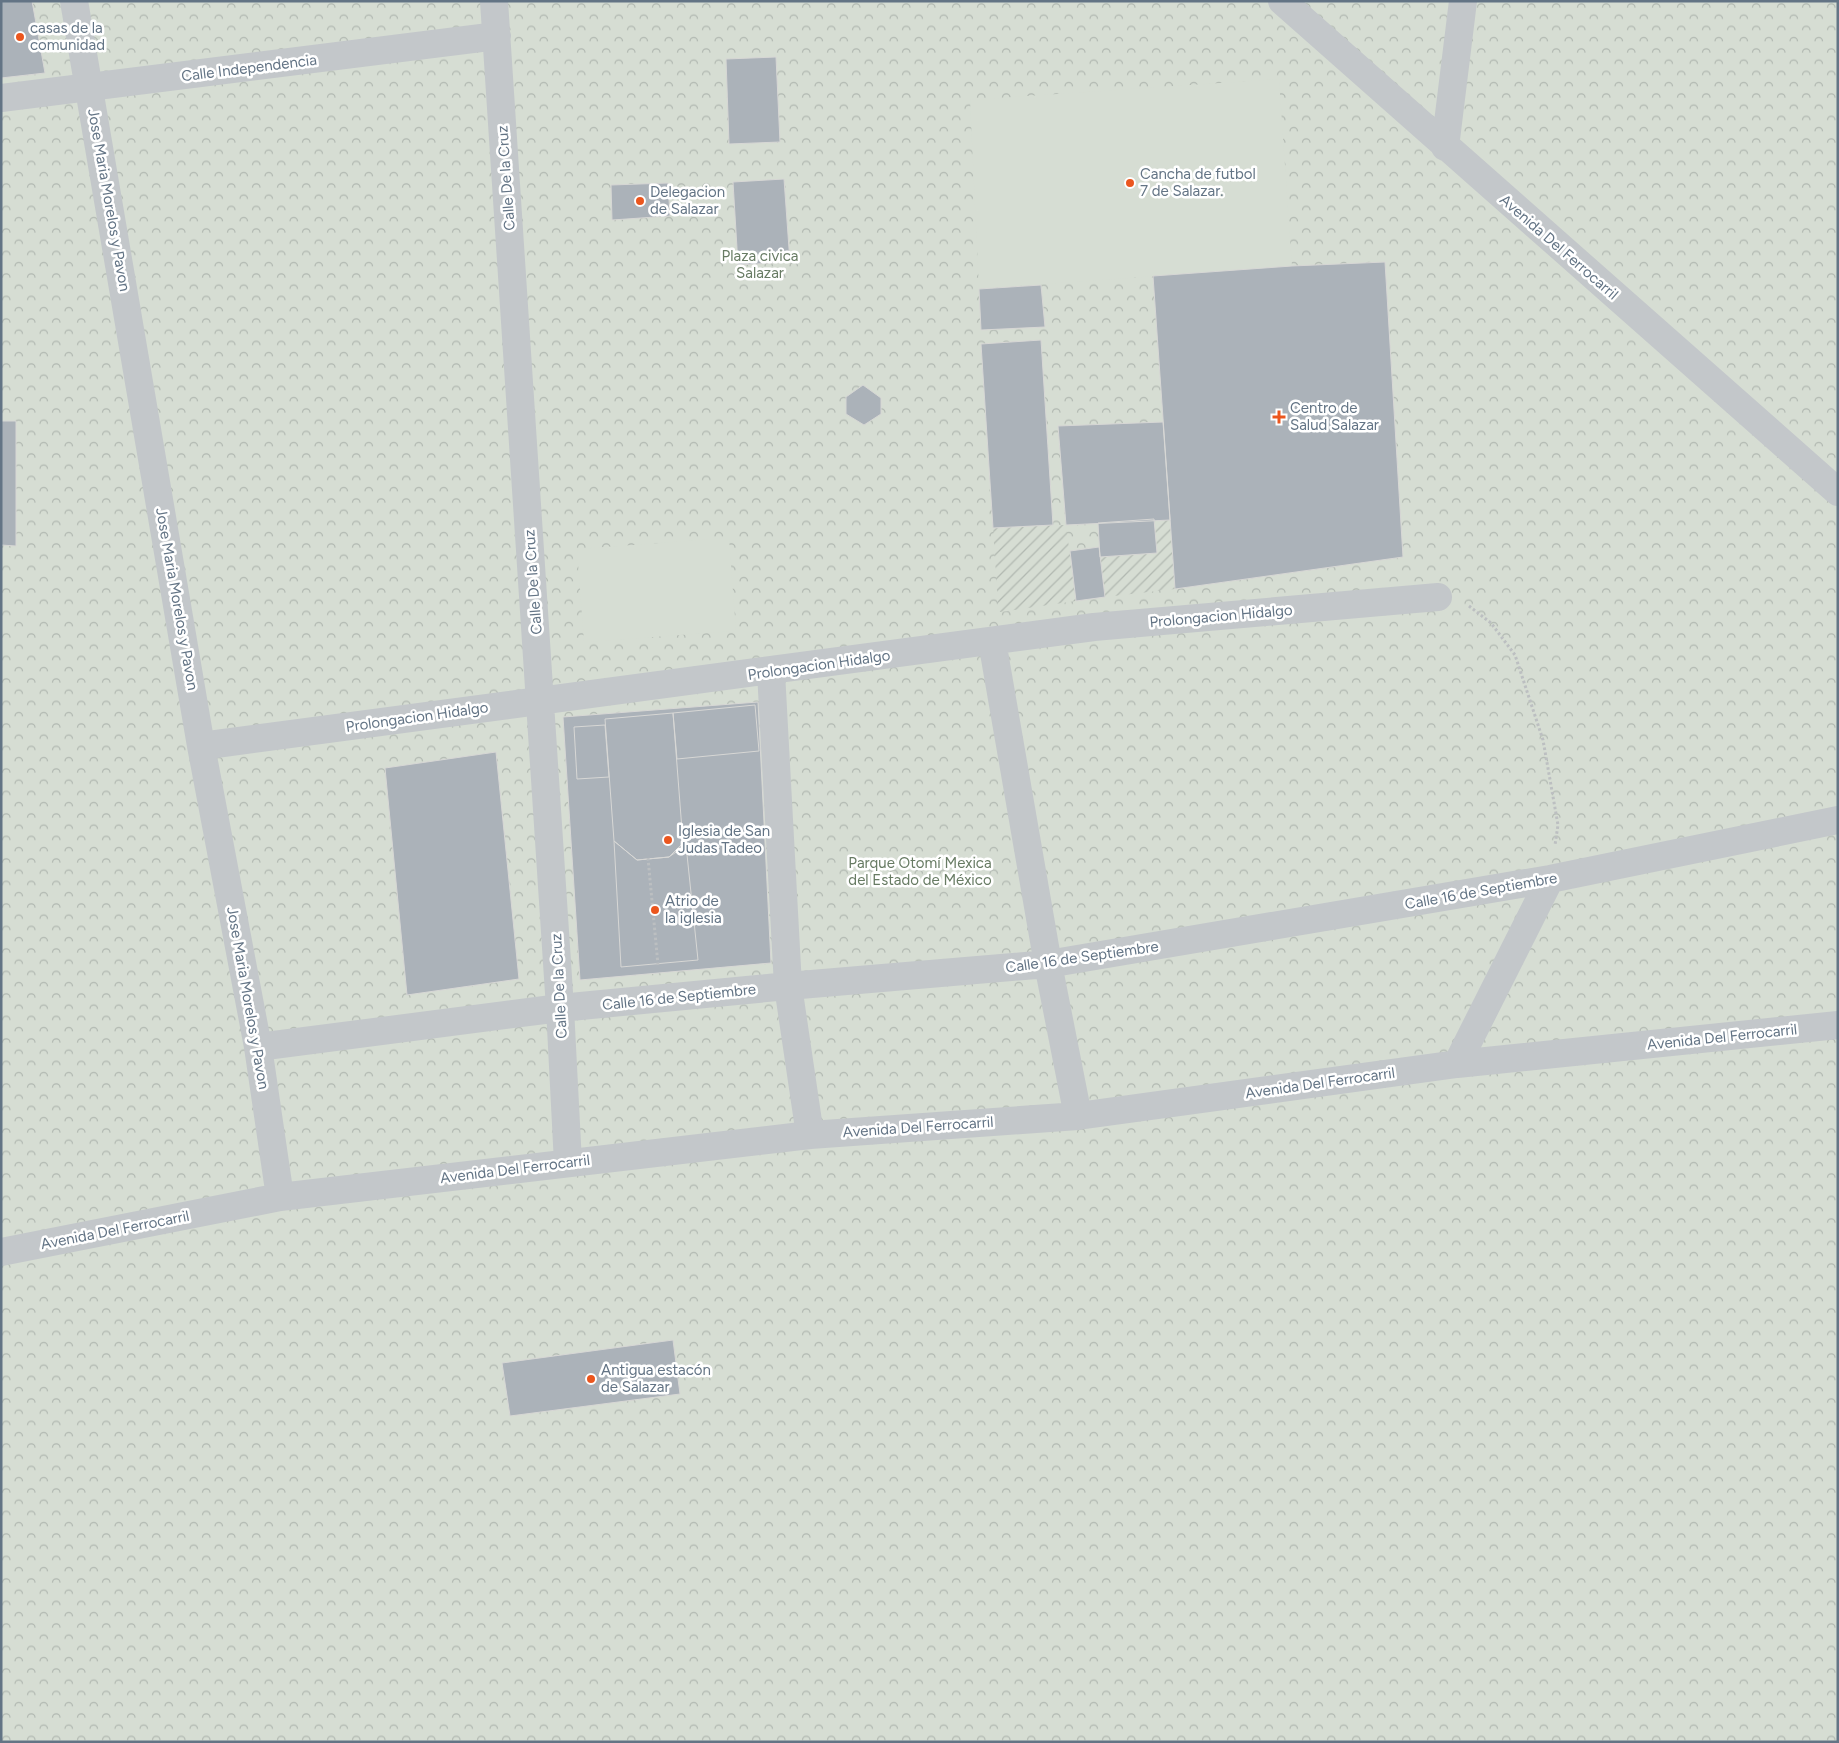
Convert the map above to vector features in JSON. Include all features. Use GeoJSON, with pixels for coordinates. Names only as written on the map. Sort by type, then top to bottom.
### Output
{"type":"FeatureCollection","features":[{"type":"Feature","properties":{"kind":"street","name":"Jose Maria Morelos y Pavon"},"geometry":{"type":"LineString","coordinates":[[74,1],[201,746],[258,1048],[280,1197]]}},
{"type":"Feature","properties":{"kind":"street","name":"Calle De la Cruz"},"geometry":{"type":"LineString","coordinates":[[494,1],[541,700],[568,1163]]}},
{"type":"Feature","properties":{"kind":"street","name":"Avenida Del Ferrocarril"},"geometry":{"type":"LineString","coordinates":[[1282,1],[1838,492]]}},
{"type":"Feature","properties":{"kind":"street"},"geometry":{"type":"LineString","coordinates":[[1444,146],[1464,1]]}},
{"type":"Feature","properties":{"kind":"street","name":"Calle Independencia"},"geometry":{"type":"LineString","coordinates":[[1,98],[497,36]]}},
{"type":"Feature","properties":{"kind":"street","name":"Prolongacion Hidalgo"},"geometry":{"type":"LineString","coordinates":[[201,746],[541,700],[771,672],[1094,627],[1438,597]]}},
{"type":"Feature","properties":{"kind":"street"},"geometry":{"type":"LineString","coordinates":[[992,641],[1048,964],[1078,1116]]}},
{"type":"Feature","properties":{"kind":"street"},"geometry":{"type":"LineString","coordinates":[[771,672],[788,986],[810,1135]]}},
{"type":"Feature","properties":{"kind":"street","name":"Calle 16 de Septiembre"},"geometry":{"type":"LineString","coordinates":[[258,1048],[560,1008],[1048,964],[1550,879],[1838,820]]}},
{"type":"Feature","properties":{"kind":"street"},"geometry":{"type":"LineString","coordinates":[[1457,1064],[1550,879]]}},
{"type":"Feature","properties":{"kind":"street","name":"Avenida Del Ferrocarril"},"geometry":{"type":"LineString","coordinates":[[1,1252],[280,1197],[810,1135],[1078,1116],[1457,1064],[1838,1025]]}},
{"type":"Feature","properties":{"kind":"path"},"geometry":{"type":"LineString","coordinates":[[1438,597],[1466,603],[1491,623],[1515,655],[1543,740],[1558,825],[1550,879]]}},
{"type":"Feature","properties":{"kind":"path"},"geometry":{"type":"LineString","coordinates":[[648,858],[661,998]]}},
{"type":"Feature","properties":{"kind":"green space","name":"Parque Otomí Mexica del Estado de México"},"geometry":{"type":"Polygon","coordinates":[[[1,1],[1838,1],[1838,1742],[1,1742],[1,1]]]}},
{"type":"Feature","properties":{"kind":"green space","name":"Cancha de futbol 7 de Salazar."},"geometry":{"type":"Polygon","coordinates":[[[1279,79],[1292,266],[979,289],[970,100],[1279,79]]]}},
{"type":"Feature","properties":{"kind":"green space"},"geometry":{"type":"Polygon","coordinates":[[[1154,519],[1170,520],[1175,589],[1105,597],[1100,557],[1157,553],[1154,519]]]}},
{"type":"Feature","properties":{"kind":"green space"},"geometry":{"type":"Polygon","coordinates":[[[1066,525],[1076,601],[1000,612],[998,607],[993,528],[1066,525]]]}},
{"type":"Feature","properties":{"kind":"green space"},"geometry":{"type":"Polygon","coordinates":[[[729,538],[736,631],[584,642],[577,549],[729,538]]]}},
{"type":"Feature","properties":{"kind":"building","name":"casas de la comunidad"},"geometry":{"type":"Polygon","coordinates":[[[1,1],[32,1],[45,73],[1,78],[1,1]]]}},
{"type":"Feature","properties":{"kind":"building"},"geometry":{"type":"Polygon","coordinates":[[[776,57],[780,142],[729,144],[726,59],[776,57]]]}},
{"type":"Feature","properties":{"kind":"building"},"geometry":{"type":"Polygon","coordinates":[[[784,179],[790,262],[738,265],[733,182],[784,179]]]}},
{"type":"Feature","properties":{"kind":"building","name":"Delegacion de Salazar"},"geometry":{"type":"Polygon","coordinates":[[[668,183],[670,216],[612,220],[611,185],[668,183]]]}},
{"type":"Feature","properties":{"kind":"building","name":"Centro de Salud Salazar"},"geometry":{"type":"Polygon","coordinates":[[[1385,262],[1403,557],[1175,589],[1153,276],[1292,266],[1385,262]]]}},
{"type":"Feature","properties":{"kind":"building"},"geometry":{"type":"Polygon","coordinates":[[[1041,285],[1045,327],[981,330],[979,289],[1041,285]]]}},
{"type":"Feature","properties":{"kind":"building"},"geometry":{"type":"Polygon","coordinates":[[[1041,340],[1053,525],[993,528],[981,344],[1041,340]]]}},
{"type":"Feature","properties":{"kind":"building"},"geometry":{"type":"Polygon","coordinates":[[[863,385],[881,398],[881,414],[864,425],[846,414],[846,397],[863,385]]]}},
{"type":"Feature","properties":{"kind":"building"},"geometry":{"type":"Polygon","coordinates":[[[1,421],[16,421],[16,546],[1,545],[1,421]]]}},
{"type":"Feature","properties":{"kind":"building"},"geometry":{"type":"Polygon","coordinates":[[[1163,422],[1170,520],[1066,525],[1058,426],[1163,422]]]}},
{"type":"Feature","properties":{"kind":"building"},"geometry":{"type":"Polygon","coordinates":[[[1154,519],[1157,553],[1100,557],[1098,523],[1154,519]]]}},
{"type":"Feature","properties":{"kind":"building"},"geometry":{"type":"Polygon","coordinates":[[[1099,547],[1105,597],[1076,601],[1070,551],[1099,547]]]}},
{"type":"Feature","properties":{"kind":"building","name":"Iglesia de San Judas Tadeo"},"geometry":{"type":"Polygon","coordinates":[[[758,702],[771,963],[580,980],[563,717],[758,702]]]}},
{"type":"Feature","properties":{"kind":"building"},"geometry":{"type":"Polygon","coordinates":[[[755,705],[759,751],[677,759],[673,713],[755,705]]]}},
{"type":"Feature","properties":{"kind":"building","name":"Iglesia de San Judas Tadeo"},"geometry":{"type":"Polygon","coordinates":[[[673,713],[683,843],[669,857],[637,860],[614,841],[605,719],[673,713]]]}},
{"type":"Feature","properties":{"kind":"building"},"geometry":{"type":"Polygon","coordinates":[[[605,725],[609,777],[577,779],[574,727],[605,725]]]}},
{"type":"Feature","properties":{"kind":"building"},"geometry":{"type":"Polygon","coordinates":[[[496,752],[519,979],[407,995],[385,768],[496,752]]]}},
{"type":"Feature","properties":{"kind":"building","name":"Atrio de la iglesia"},"geometry":{"type":"Polygon","coordinates":[[[614,841],[637,860],[669,857],[686,845],[698,960],[621,967],[614,841]]]}},
{"type":"Feature","properties":{"kind":"building","name":"Antigua estacón de Salazar"},"geometry":{"type":"Polygon","coordinates":[[[673,1340],[680,1394],[510,1416],[502,1363],[673,1340]]]}},
{"type":"Feature","properties":{"kind":"place","name":"casas de la comunidad"},"geometry":{"type":"Point","coordinates":[20,37]}},
{"type":"Feature","properties":{"kind":"place","name":"Cancha de futbol 7 de Salazar."},"geometry":{"type":"Point","coordinates":[1130,183]}},
{"type":"Feature","properties":{"kind":"place","name":"Delegacion de Salazar"},"geometry":{"type":"Point","coordinates":[640,201]}},
{"type":"Feature","properties":{"kind":"place","name":"Centro de Salud Salazar"},"geometry":{"type":"Point","coordinates":[1279,417]}},
{"type":"Feature","properties":{"kind":"place","name":"Iglesia de San Judas Tadeo"},"geometry":{"type":"Point","coordinates":[668,840]}},
{"type":"Feature","properties":{"kind":"place","name":"Atrio de la iglesia"},"geometry":{"type":"Point","coordinates":[655,910]}},
{"type":"Feature","properties":{"kind":"place","name":"Antigua estacón de Salazar"},"geometry":{"type":"Point","coordinates":[591,1379]}},
{"type":"Feature","properties":{"kind":"park label","name":"Plaza civica Salazar"},"geometry":{"type":"Point","coordinates":[760,264]}}]}
